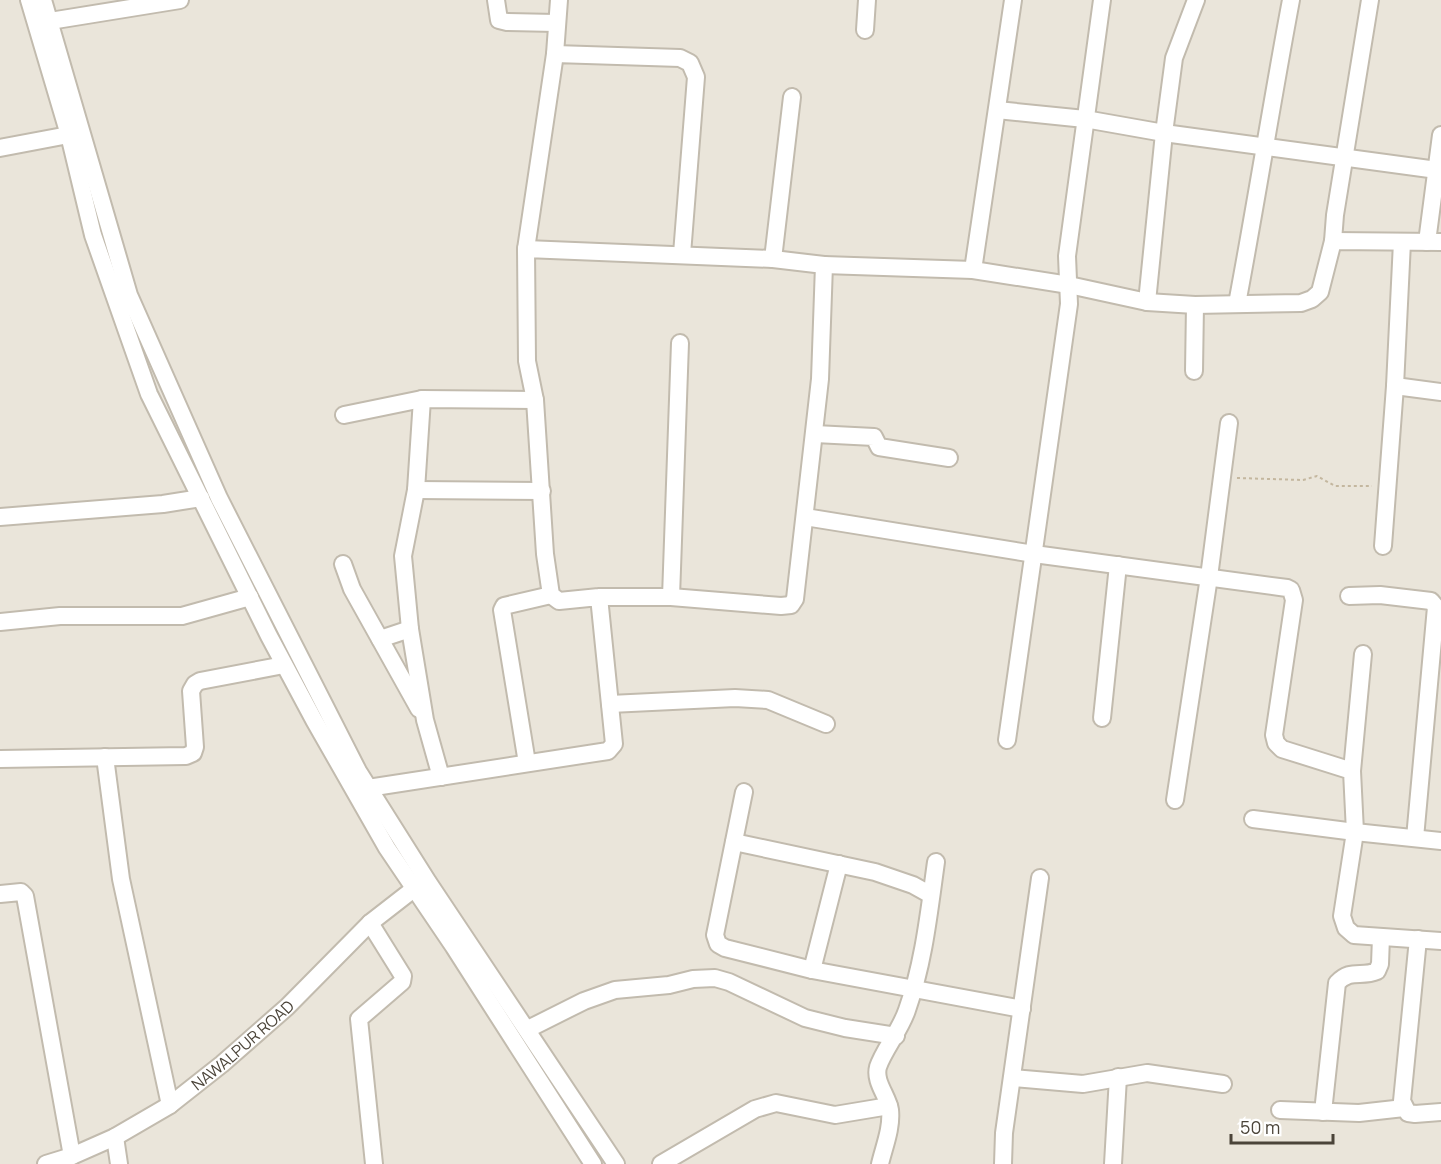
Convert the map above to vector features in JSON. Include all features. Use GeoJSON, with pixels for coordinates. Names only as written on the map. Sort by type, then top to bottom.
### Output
{"type":"FeatureCollection","features":[{"type":"Feature","properties":{"kind":"street"},"geometry":{"type":"LineString","coordinates":[[29,0],[129,295],[219,498],[305,670],[368,788],[616,1164]]}},
{"type":"Feature","properties":{"kind":"street"},"geometry":{"type":"LineString","coordinates":[[44,0],[76,134],[93,235],[149,394],[284,665],[387,848],[593,1164]]}},
{"type":"Feature","properties":{"kind":"street"},"geometry":{"type":"LineString","coordinates":[[50,21],[180,0]]}},
{"type":"Feature","properties":{"kind":"street"},"geometry":{"type":"LineString","coordinates":[[496,0],[499,20],[556,23]]}},
{"type":"Feature","properties":{"kind":"street"},"geometry":{"type":"LineString","coordinates":[[559,0],[555,54],[526,249],[527,362],[535,400],[545,554],[551,595],[559,601],[598,597],[671,597],[791,605],[795,599],[815,434],[820,379],[824,265]]}},
{"type":"Feature","properties":{"kind":"street"},"geometry":{"type":"LineString","coordinates":[[865,30],[867,0]]}},
{"type":"Feature","properties":{"kind":"street"},"geometry":{"type":"LineString","coordinates":[[973,270],[1013,0]]}},
{"type":"Feature","properties":{"kind":"street"},"geometry":{"type":"LineString","coordinates":[[1007,740],[1069,304],[1067,256],[1101,0]]}},
{"type":"Feature","properties":{"kind":"street"},"geometry":{"type":"LineString","coordinates":[[1147,302],[1174,58],[1196,0]]}},
{"type":"Feature","properties":{"kind":"street"},"geometry":{"type":"LineString","coordinates":[[1237,304],[1291,0]]}},
{"type":"Feature","properties":{"kind":"street"},"geometry":{"type":"LineString","coordinates":[[526,249],[682,254],[773,259],[824,265],[973,270],[1069,285],[1147,302],[1195,305],[1301,303],[1312,299],[1320,292],[1333,241],[1335,215],[1370,0]]}},
{"type":"Feature","properties":{"kind":"street"},"geometry":{"type":"LineString","coordinates":[[555,54],[680,58],[690,63],[696,77],[682,254]]}},
{"type":"Feature","properties":{"kind":"street"},"geometry":{"type":"LineString","coordinates":[[773,259],[792,98]]}},
{"type":"Feature","properties":{"kind":"street"},"geometry":{"type":"LineString","coordinates":[[997,110],[1085,119],[1266,148],[1437,170]]}},
{"type":"Feature","properties":{"kind":"street"},"geometry":{"type":"LineString","coordinates":[[0,148],[76,134]]}},
{"type":"Feature","properties":{"kind":"street"},"geometry":{"type":"LineString","coordinates":[[1333,241],[1434,242],[1441,135]]}},
{"type":"Feature","properties":{"kind":"street"},"geometry":{"type":"LineString","coordinates":[[1383,546],[1395,386],[1402,242]]}},
{"type":"Feature","properties":{"kind":"street"},"geometry":{"type":"LineString","coordinates":[[1194,371],[1195,305]]}},
{"type":"Feature","properties":{"kind":"street"},"geometry":{"type":"LineString","coordinates":[[671,597],[680,343]]}},
{"type":"Feature","properties":{"kind":"street"},"geometry":{"type":"LineString","coordinates":[[1395,386],[1441,392]]}},
{"type":"Feature","properties":{"kind":"street"},"geometry":{"type":"LineString","coordinates":[[344,415],[422,399],[535,400]]}},
{"type":"Feature","properties":{"kind":"street"},"geometry":{"type":"LineString","coordinates":[[422,399],[416,490],[403,556],[410,628],[425,720],[441,777]]}},
{"type":"Feature","properties":{"kind":"street"},"geometry":{"type":"LineString","coordinates":[[1175,800],[1209,578],[1229,423]]}},
{"type":"Feature","properties":{"kind":"street"},"geometry":{"type":"LineString","coordinates":[[815,434],[873,437],[879,447],[949,458]]}},
{"type":"Feature","properties":{"kind":"street"},"geometry":{"type":"LineString","coordinates":[[416,490],[542,491]]}},
{"type":"Feature","properties":{"kind":"street"},"geometry":{"type":"LineString","coordinates":[[0,517],[163,504],[201,498]]}},
{"type":"Feature","properties":{"kind":"street"},"geometry":{"type":"LineString","coordinates":[[805,517],[1034,554],[1287,588],[1291,590],[1293,600],[1274,735],[1276,743],[1282,749],[1352,771]]}},
{"type":"Feature","properties":{"kind":"street"},"geometry":{"type":"LineString","coordinates":[[343,564],[352,590],[425,720]]}},
{"type":"Feature","properties":{"kind":"street"},"geometry":{"type":"LineString","coordinates":[[1102,718],[1118,565]]}},
{"type":"Feature","properties":{"kind":"street"},"geometry":{"type":"LineString","coordinates":[[527,763],[502,610],[504,606],[551,595]]}},
{"type":"Feature","properties":{"kind":"street"},"geometry":{"type":"LineString","coordinates":[[1349,596],[1380,596],[1431,601],[1436,607],[1415,838]]}},
{"type":"Feature","properties":{"kind":"street"},"geometry":{"type":"LineString","coordinates":[[0,622],[60,616],[182,616],[250,597]]}},
{"type":"Feature","properties":{"kind":"street"},"geometry":{"type":"LineString","coordinates":[[368,788],[608,751],[614,744],[598,597]]}},
{"type":"Feature","properties":{"kind":"street"},"geometry":{"type":"LineString","coordinates":[[380,639],[410,628]]}},
{"type":"Feature","properties":{"kind":"street"},"geometry":{"type":"LineString","coordinates":[[1363,654],[1352,771],[1355,832],[1342,916],[1346,928],[1354,935],[1441,941]]}},
{"type":"Feature","properties":{"kind":"street"},"geometry":{"type":"LineString","coordinates":[[0,759],[186,756],[193,753],[195,747],[191,691],[195,684],[200,681],[284,665]]}},
{"type":"Feature","properties":{"kind":"street"},"geometry":{"type":"LineString","coordinates":[[610,705],[735,698],[768,700],[826,724]]}},
{"type":"Feature","properties":{"kind":"street"},"geometry":{"type":"LineString","coordinates":[[105,757],[121,879],[170,1105]]}},
{"type":"Feature","properties":{"kind":"street"},"geometry":{"type":"LineString","coordinates":[[744,792],[715,935],[718,944],[737,952],[812,970],[1022,1010]]}},
{"type":"Feature","properties":{"kind":"street"},"geometry":{"type":"LineString","coordinates":[[1253,819],[1441,841]]}},
{"type":"Feature","properties":{"kind":"street"},"geometry":{"type":"LineString","coordinates":[[734,842],[898,879],[931,895]]}},
{"type":"Feature","properties":{"kind":"street"},"geometry":{"type":"LineString","coordinates":[[880,1164],[890,1123],[889,1106],[877,1072],[907,1011],[913,990],[925,940],[936,862]]}},
{"type":"Feature","properties":{"kind":"street"},"geometry":{"type":"LineString","coordinates":[[812,970],[839,864]]}},
{"type":"Feature","properties":{"kind":"street"},"geometry":{"type":"LineString","coordinates":[[1003,1164],[1002,1155],[1040,878]]}},
{"type":"Feature","properties":{"kind":"street","name":"NAWALPUR ROAD"},"geometry":{"type":"LineString","coordinates":[[46,1164],[72,1156],[115,1137],[170,1105],[222,1064],[287,1007],[370,923],[415,888]]}},
{"type":"Feature","properties":{"kind":"street"},"geometry":{"type":"LineString","coordinates":[[0,894],[21,892],[25,896],[72,1156]]}},
{"type":"Feature","properties":{"kind":"street"},"geometry":{"type":"LineString","coordinates":[[370,923],[403,976],[402,982],[359,1019],[374,1164]]}},
{"type":"Feature","properties":{"kind":"street"},"geometry":{"type":"LineString","coordinates":[[1323,1112],[1336,983],[1350,974],[1371,974],[1377,971],[1380,964],[1381,937]]}},
{"type":"Feature","properties":{"kind":"street"},"geometry":{"type":"LineString","coordinates":[[1418,939],[1402,1101],[1408,1113],[1441,1112]]}},
{"type":"Feature","properties":{"kind":"street"},"geometry":{"type":"LineString","coordinates":[[528,1029],[584,1001],[615,990],[669,985],[702,977],[729,982],[819,1023],[896,1036]]}},
{"type":"Feature","properties":{"kind":"street"},"geometry":{"type":"LineString","coordinates":[[1012,1078],[1083,1084],[1147,1073],[1223,1084]]}},
{"type":"Feature","properties":{"kind":"street"},"geometry":{"type":"LineString","coordinates":[[1113,1164],[1118,1077]]}},
{"type":"Feature","properties":{"kind":"street"},"geometry":{"type":"LineString","coordinates":[[661,1164],[750,1112],[768,1104],[776,1103],[835,1115],[889,1106]]}},
{"type":"Feature","properties":{"kind":"street"},"geometry":{"type":"LineString","coordinates":[[1280,1110],[1359,1113],[1404,1108]]}},
{"type":"Feature","properties":{"kind":"street"},"geometry":{"type":"LineString","coordinates":[[115,1137],[119,1164]]}},
{"type":"Feature","properties":{"kind":"path"},"geometry":{"type":"LineString","coordinates":[[1222,477],[1303,480],[1317,476],[1335,486],[1388,486]]}},
{"type":"Feature","properties":{"kind":"shaded area"},"geometry":{"type":"Polygon","coordinates":[[[0,0],[1441,0],[1441,1164],[0,1164],[0,0]]]}}]}
